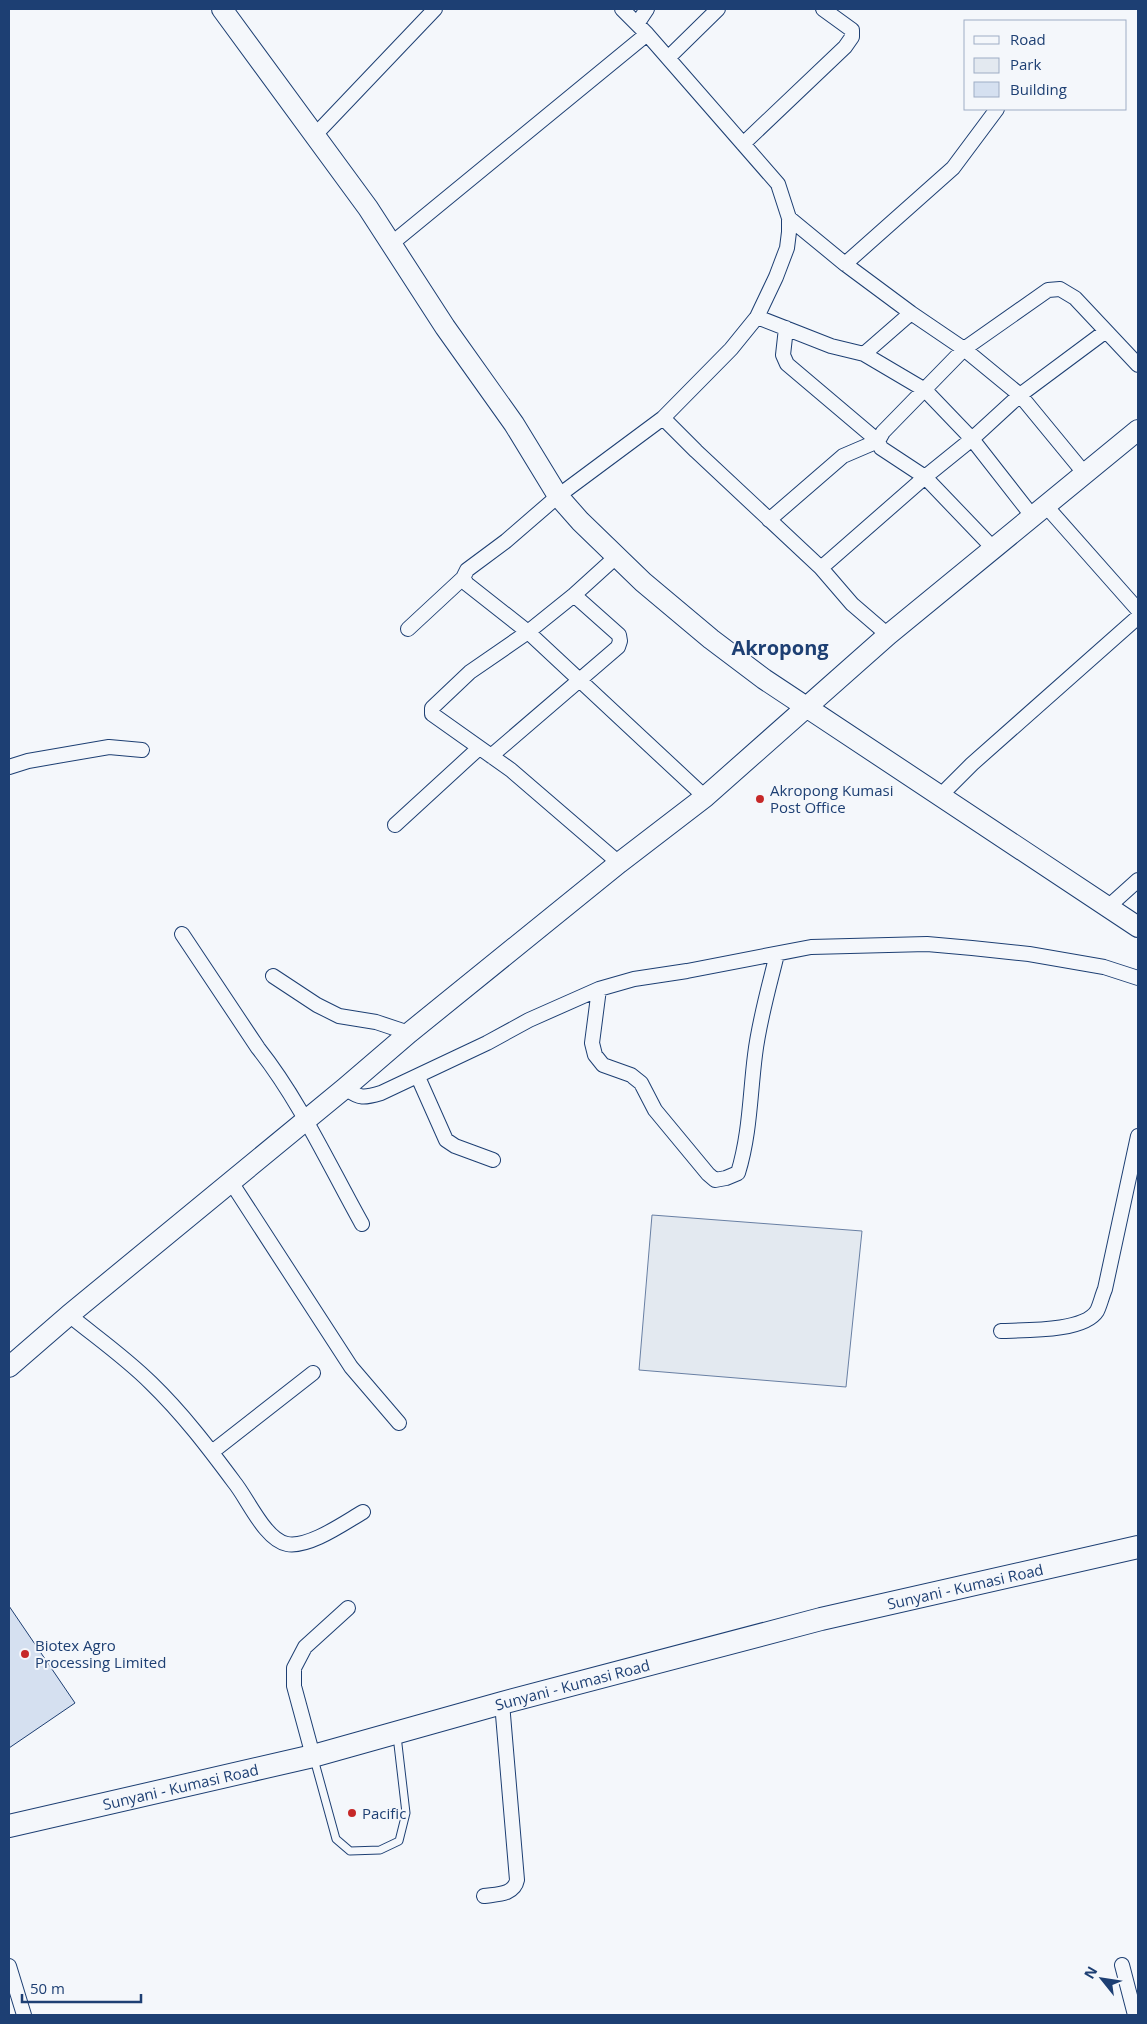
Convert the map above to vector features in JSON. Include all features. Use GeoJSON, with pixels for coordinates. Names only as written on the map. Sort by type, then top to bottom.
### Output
{"type":"FeatureCollection","features":[{"type":"Feature","properties":{"kind":"main road","name":"Sunyani - Kumasi Road"},"geometry":{"type":"LineString","coordinates":[[9,1827],[313,1756],[397,1734],[502,1702],[821,1619],[1138,1546]]}},
{"type":"Feature","properties":{"kind":"street"},"geometry":{"type":"LineString","coordinates":[[222,9],[368,208],[446,327],[514,424],[558,496],[580,521],[643,582],[711,640],[806,708],[1138,927]]}},
{"type":"Feature","properties":{"kind":"street"},"geometry":{"type":"LineString","coordinates":[[314,136],[435,9]]}},
{"type":"Feature","properties":{"kind":"street"},"geometry":{"type":"LineString","coordinates":[[408,629],[463,578],[467,570],[558,496],[663,418],[731,349],[757,318],[787,248],[789,218],[778,184],[647,34],[622,9]]}},
{"type":"Feature","properties":{"kind":"street"},"geometry":{"type":"LineString","coordinates":[[637,24],[648,9]]}},
{"type":"Feature","properties":{"kind":"street"},"geometry":{"type":"LineString","coordinates":[[668,58],[718,9]]}},
{"type":"Feature","properties":{"kind":"street"},"geometry":{"type":"LineString","coordinates":[[743,144],[844,47],[852,37],[852,30],[823,9]]}},
{"type":"Feature","properties":{"kind":"street"},"geometry":{"type":"LineString","coordinates":[[391,244],[647,34]]}},
{"type":"Feature","properties":{"kind":"street"},"geometry":{"type":"LineString","coordinates":[[845,264],[953,168],[996,110]]}},
{"type":"Feature","properties":{"kind":"street"},"geometry":{"type":"LineString","coordinates":[[789,218],[845,264],[964,349],[1020,395],[1085,474]]}},
{"type":"Feature","properties":{"kind":"street"},"geometry":{"type":"LineString","coordinates":[[769,520],[842,456],[878,441],[883,432],[964,349],[1048,290],[1060,288],[1075,298],[1138,365]]}},
{"type":"Feature","properties":{"kind":"street"},"geometry":{"type":"LineString","coordinates":[[864,354],[912,313]]}},
{"type":"Feature","properties":{"kind":"street"},"geometry":{"type":"LineString","coordinates":[[757,318],[831,346],[864,354],[925,390],[1039,512],[1138,610]]}},
{"type":"Feature","properties":{"kind":"street"},"geometry":{"type":"LineString","coordinates":[[786,328],[783,355],[787,364],[878,441],[881,448],[925,477],[993,548]]}},
{"type":"Feature","properties":{"kind":"street"},"geometry":{"type":"LineString","coordinates":[[821,568],[925,477],[972,439],[1020,395],[1106,331]]}},
{"type":"Feature","properties":{"kind":"street"},"geometry":{"type":"LineString","coordinates":[[663,418],[821,568],[852,604],[888,635]]}},
{"type":"Feature","properties":{"kind":"street"},"geometry":{"type":"LineString","coordinates":[[10,1361],[231,1182],[409,1033],[619,863],[706,797],[888,635],[1138,430]]}},
{"type":"Feature","properties":{"kind":"street"},"geometry":{"type":"LineString","coordinates":[[617,556],[574,595],[528,632],[470,672],[432,708],[432,714],[511,770],[619,863]]}},
{"type":"Feature","properties":{"kind":"street"},"geometry":{"type":"LineString","coordinates":[[463,578],[466,584],[528,632],[706,797]]}},
{"type":"Feature","properties":{"kind":"street"},"geometry":{"type":"LineString","coordinates":[[395,825],[618,646],[620,641],[619,635],[574,595]]}},
{"type":"Feature","properties":{"kind":"street"},"geometry":{"type":"LineString","coordinates":[[941,796],[972,764],[1138,617]]}},
{"type":"Feature","properties":{"kind":"street"},"geometry":{"type":"LineString","coordinates":[[9,767],[28,761],[110,748],[142,750]]}},
{"type":"Feature","properties":{"kind":"street"},"geometry":{"type":"LineString","coordinates":[[1108,906],[1138,880]]}},
{"type":"Feature","properties":{"kind":"street"},"geometry":{"type":"LineString","coordinates":[[182,934],[271,1065],[305,1121],[362,1224]]}},
{"type":"Feature","properties":{"kind":"street"},"geometry":{"type":"LineString","coordinates":[[345,1088],[356,1096],[366,1097],[381,1093],[418,1077],[529,1020],[599,989],[634,979],[811,947],[927,944],[1029,954],[1104,967],[1138,978]]}},
{"type":"Feature","properties":{"kind":"street"},"geometry":{"type":"LineString","coordinates":[[599,989],[592,1043],[595,1055],[603,1064],[632,1075],[641,1083],[655,1110],[708,1174],[715,1180],[726,1178],[738,1173],[742,1160],[751,1105],[756,1047],[777,954]]}},
{"type":"Feature","properties":{"kind":"street"},"geometry":{"type":"LineString","coordinates":[[273,976],[317,1005],[339,1016],[376,1022],[409,1033]]}},
{"type":"Feature","properties":{"kind":"street"},"geometry":{"type":"LineString","coordinates":[[418,1077],[446,1140],[455,1146],[493,1160]]}},
{"type":"Feature","properties":{"kind":"street"},"geometry":{"type":"LineString","coordinates":[[1001,1331],[1075,1326],[1096,1312],[1105,1289],[1138,1136]]}},
{"type":"Feature","properties":{"kind":"street"},"geometry":{"type":"LineString","coordinates":[[231,1182],[352,1367],[399,1423]]}},
{"type":"Feature","properties":{"kind":"street"},"geometry":{"type":"LineString","coordinates":[[69,1315],[150,1382],[186,1419],[242,1491],[267,1531],[281,1542],[297,1545],[310,1541],[363,1512]]}},
{"type":"Feature","properties":{"kind":"street"},"geometry":{"type":"LineString","coordinates":[[212,1452],[313,1373]]}},
{"type":"Feature","properties":{"kind":"street"},"geometry":{"type":"LineString","coordinates":[[313,1756],[294,1686],[294,1668],[305,1647],[348,1608]]}},
{"type":"Feature","properties":{"kind":"street"},"geometry":{"type":"LineString","coordinates":[[484,1896],[510,1892],[516,1886],[502,1702]]}},
{"type":"Feature","properties":{"kind":"street"},"geometry":{"type":"LineString","coordinates":[[1122,1965],[1135,2015]]}},
{"type":"Feature","properties":{"kind":"street"},"geometry":{"type":"LineString","coordinates":[[9,1966],[24,2015]]}},
{"type":"Feature","properties":{"kind":"lane"},"geometry":{"type":"LineString","coordinates":[[313,1756],[336,1839],[350,1851],[380,1850],[399,1841],[406,1813],[397,1734]]}},
{"type":"Feature","properties":{"kind":"green space"},"geometry":{"type":"Polygon","coordinates":[[[652,1215],[862,1231],[846,1387],[639,1370],[652,1215]]]}},
{"type":"Feature","properties":{"kind":"building","name":"Biotex Agro Processing Limited"},"geometry":{"type":"Polygon","coordinates":[[[9,1606],[75,1703],[9,1748],[9,1606]]]}},
{"type":"Feature","properties":{"kind":"place","name":"Akropong Kumasi Post Office"},"geometry":{"type":"Point","coordinates":[760,799]}},
{"type":"Feature","properties":{"kind":"place","name":"Biotex Agro Processing Limited"},"geometry":{"type":"Point","coordinates":[25,1654]}},
{"type":"Feature","properties":{"kind":"place","name":"Pacific"},"geometry":{"type":"Point","coordinates":[352,1813]}},
{"type":"Feature","properties":{"kind":"district","name":"Akropong"},"geometry":{"type":"Point","coordinates":[780,647]}}]}
